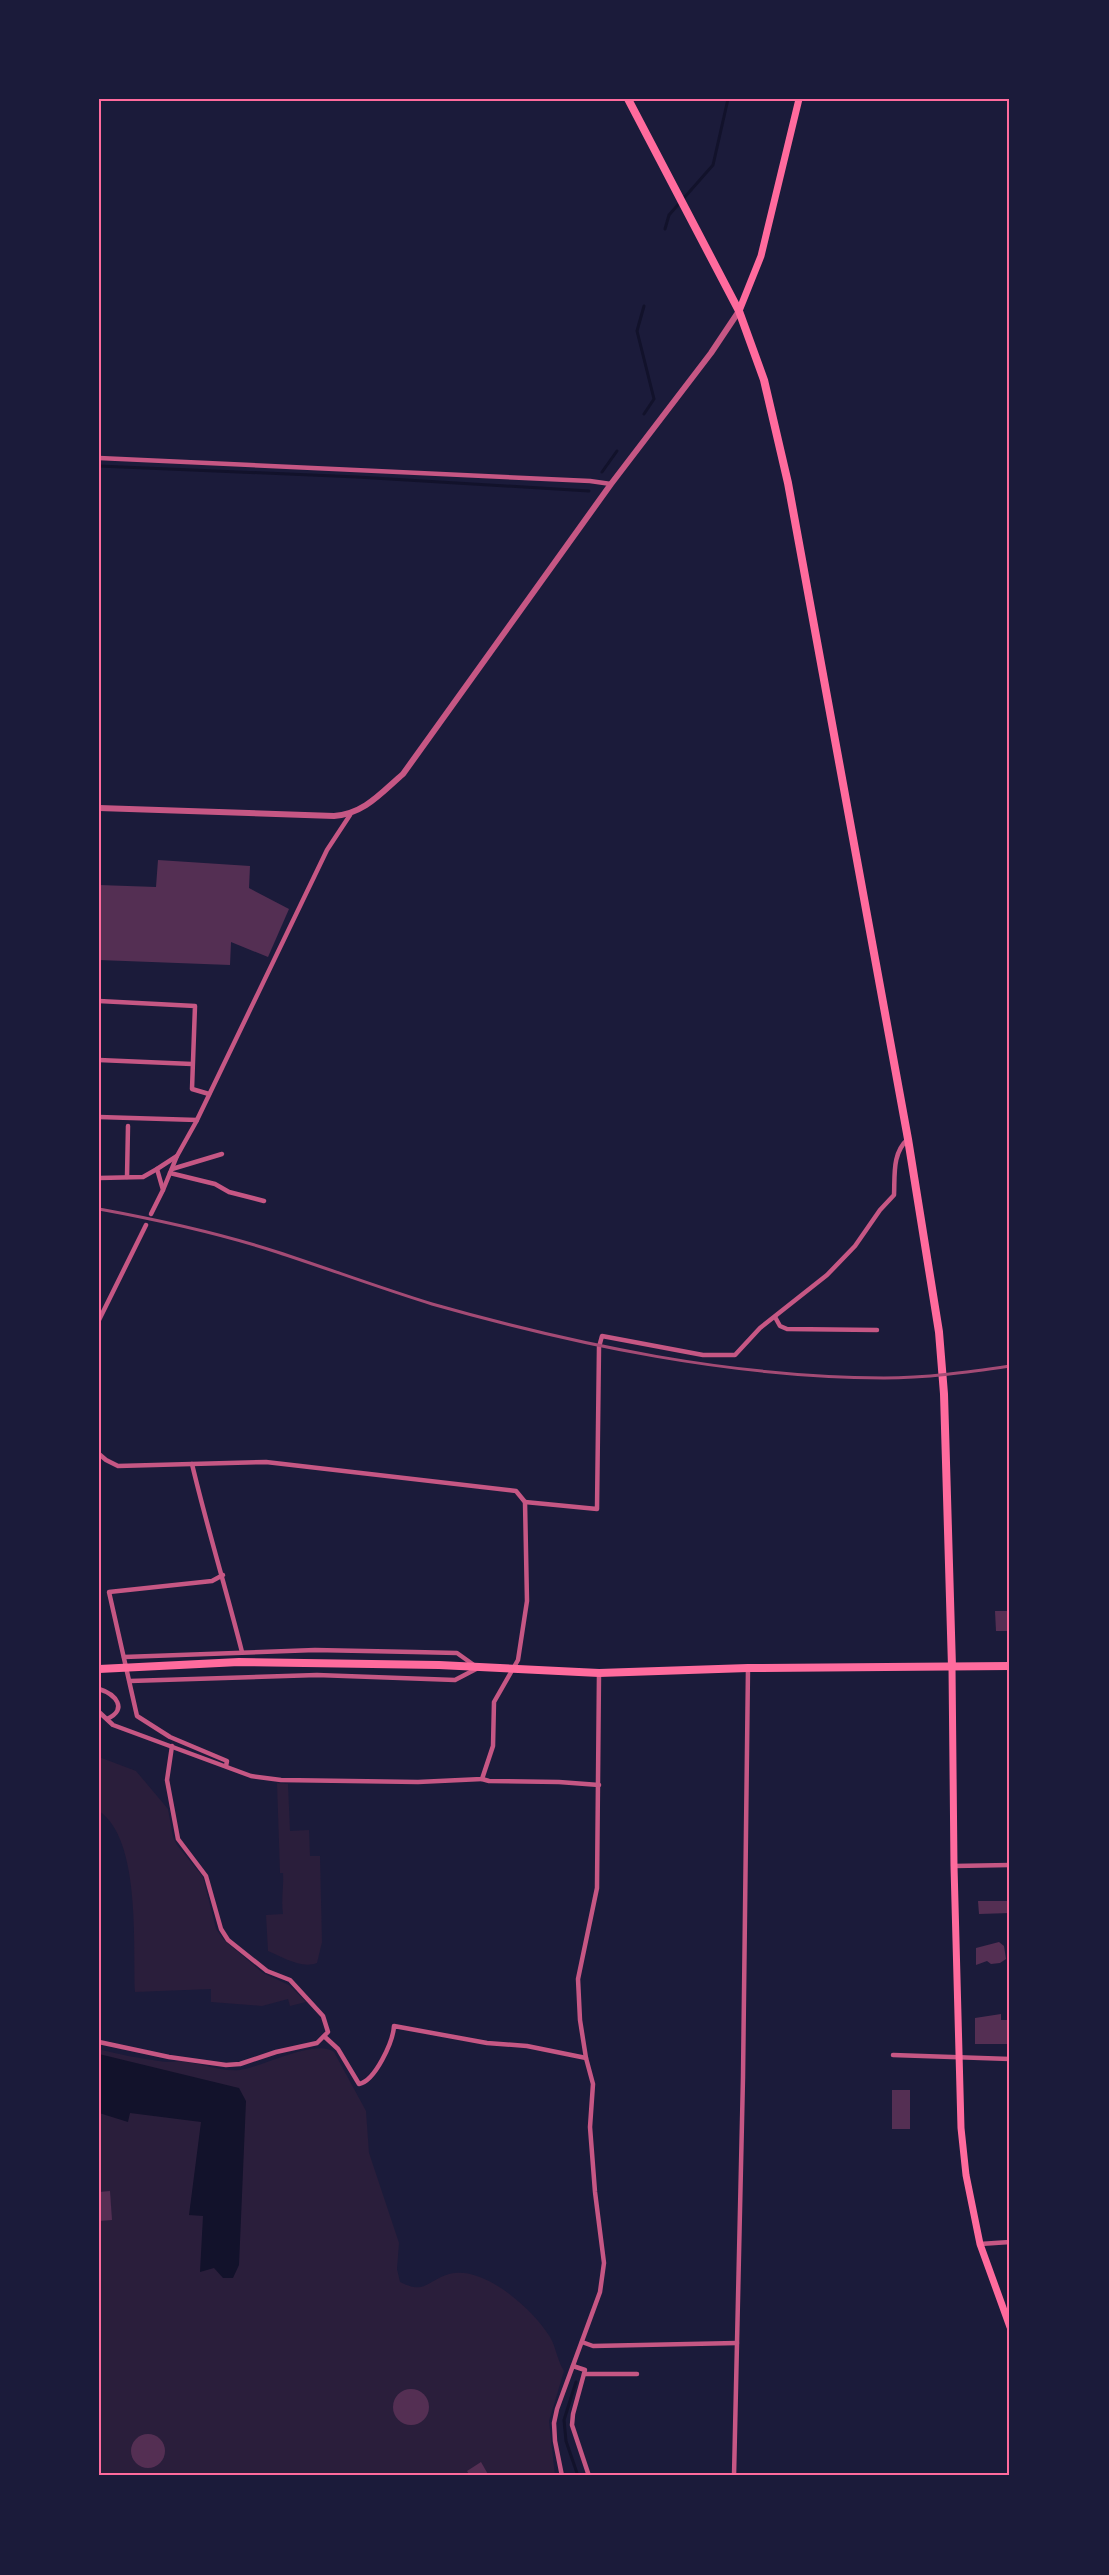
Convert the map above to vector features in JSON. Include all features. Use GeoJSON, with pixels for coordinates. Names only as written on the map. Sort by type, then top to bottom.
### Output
{"type":"FeatureCollection","features":[{"type":"Feature","properties":{"kind":"highway"},"geometry":{"type":"LineString","coordinates":[[628,99],[713,257],[739,311],[764,380],[788,483],[908,1139],[939,1332],[944,1394],[952,1667]]}},
{"type":"Feature","properties":{"kind":"highway"},"geometry":{"type":"LineString","coordinates":[[99,1669],[238,1662],[439,1665],[599,1673],[748,1668],[1010,1666]]}},
{"type":"Feature","properties":{"kind":"main road"},"geometry":{"type":"LineString","coordinates":[[739,311],[761,256],[799,99]]}},
{"type":"Feature","properties":{"kind":"main road"},"geometry":{"type":"LineString","coordinates":[[952,1667],[954,1866],[961,2128],[966,2175],[980,2244],[1010,2327]]}},
{"type":"Feature","properties":{"kind":"street"},"geometry":{"type":"LineString","coordinates":[[99,808],[277,815],[350,814],[368,805],[403,774],[611,484],[676,400],[739,311]]}},
{"type":"Feature","properties":{"kind":"street"},"geometry":{"type":"LineString","coordinates":[[99,458],[384,470],[611,484]]}},
{"type":"Feature","properties":{"kind":"street"},"geometry":{"type":"LineString","coordinates":[[151,1214],[321,860],[350,814]]}},
{"type":"Feature","properties":{"kind":"street"},"geometry":{"type":"LineString","coordinates":[[99,1001],[195,1006],[192,1089],[209,1094]]}},
{"type":"Feature","properties":{"kind":"street"},"geometry":{"type":"LineString","coordinates":[[99,1060],[192,1064]]}},
{"type":"Feature","properties":{"kind":"street"},"geometry":{"type":"LineString","coordinates":[[99,1117],[197,1120]]}},
{"type":"Feature","properties":{"kind":"street"},"geometry":{"type":"LineString","coordinates":[[127,1177],[128,1126]]}},
{"type":"Feature","properties":{"kind":"street"},"geometry":{"type":"LineString","coordinates":[[525,1502],[597,1509],[599,1347],[602,1336],[703,1355],[735,1355],[760,1328],[827,1275],[855,1245],[880,1210],[894,1195],[896,1163],[900,1146],[908,1139]]}},
{"type":"Feature","properties":{"kind":"street"},"geometry":{"type":"LineString","coordinates":[[171,1171],[222,1154]]}},
{"type":"Feature","properties":{"kind":"street"},"geometry":{"type":"LineString","coordinates":[[99,1178],[143,1177],[177,1156]]}},
{"type":"Feature","properties":{"kind":"street"},"geometry":{"type":"LineString","coordinates":[[157,1169],[163,1190]]}},
{"type":"Feature","properties":{"kind":"street"},"geometry":{"type":"LineString","coordinates":[[171,1171],[215,1184],[229,1192],[264,1201]]}},
{"type":"Feature","properties":{"kind":"street"},"geometry":{"type":"LineString","coordinates":[[99,1320],[146,1225]]}},
{"type":"Feature","properties":{"kind":"street"},"geometry":{"type":"LineString","coordinates":[[775,1317],[780,1326],[787,1329],[877,1330]]}},
{"type":"Feature","properties":{"kind":"street"},"geometry":{"type":"LineString","coordinates":[[99,1454],[118,1466],[266,1462],[516,1491],[525,1502],[527,1601],[518,1660],[494,1702],[493,1746],[482,1779]]}},
{"type":"Feature","properties":{"kind":"street"},"geometry":{"type":"LineString","coordinates":[[192,1464],[242,1652]]}},
{"type":"Feature","properties":{"kind":"street"},"geometry":{"type":"LineString","coordinates":[[223,1575],[212,1581],[109,1592],[137,1716],[170,1737],[227,1761],[226,1766]]}},
{"type":"Feature","properties":{"kind":"street"},"geometry":{"type":"LineString","coordinates":[[124,1657],[315,1650],[457,1653],[478,1668],[455,1680],[317,1674],[130,1681]]}},
{"type":"Feature","properties":{"kind":"street"},"geometry":{"type":"LineString","coordinates":[[734,2476],[743,2100],[748,1668]]}},
{"type":"Feature","properties":{"kind":"street"},"geometry":{"type":"LineString","coordinates":[[562,2476],[554,2423],[601,2288],[604,2263],[590,2127],[593,2084],[580,2020],[578,1979],[597,1888],[599,1673]]}},
{"type":"Feature","properties":{"kind":"street"},"geometry":{"type":"LineString","coordinates":[[99,1689],[113,1695],[119,1706],[116,1713],[107,1719]]}},
{"type":"Feature","properties":{"kind":"street"},"geometry":{"type":"LineString","coordinates":[[99,1712],[113,1725],[251,1776],[281,1780],[418,1782],[482,1779],[489,1782],[559,1782],[599,1785]]}},
{"type":"Feature","properties":{"kind":"street"},"geometry":{"type":"LineString","coordinates":[[99,2042],[226,2065],[240,2064],[276,2052],[317,2043],[328,2032],[323,2016],[290,1980],[267,1971],[228,1940],[221,1929],[206,1876],[178,1839],[167,1780],[172,1746]]}},
{"type":"Feature","properties":{"kind":"street"},"geometry":{"type":"LineString","coordinates":[[954,1866],[1010,1865]]}},
{"type":"Feature","properties":{"kind":"street"},"geometry":{"type":"LineString","coordinates":[[325,2037],[338,2049],[359,2084],[365,2083],[375,2073],[394,2026],[476,2041],[527,2046],[586,2058]]}},
{"type":"Feature","properties":{"kind":"street"},"geometry":{"type":"LineString","coordinates":[[893,2055],[1010,2059]]}},
{"type":"Feature","properties":{"kind":"street"},"geometry":{"type":"LineString","coordinates":[[980,2244],[1010,2242]]}},
{"type":"Feature","properties":{"kind":"street"},"geometry":{"type":"LineString","coordinates":[[582,2342],[593,2346],[737,2343]]}},
{"type":"Feature","properties":{"kind":"street"},"geometry":{"type":"LineString","coordinates":[[573,2366],[585,2370],[572,2425],[589,2476]]}},
{"type":"Feature","properties":{"kind":"street"},"geometry":{"type":"LineString","coordinates":[[584,2374],[637,2374]]}},
{"type":"Feature","properties":{"kind":"shaded area"},"geometry":{"type":"Polygon","coordinates":[[[99,1757],[136,1771],[168,1809],[173,1837],[203,1877],[216,1929],[224,1940],[263,1973],[289,1985],[306,2002],[290,2006],[288,1999],[262,2006],[211,2002],[211,1989],[135,1992],[132,1894],[122,1844],[113,1825],[99,1811],[99,1757]]]}},
{"type":"Feature","properties":{"kind":"shaded area"},"geometry":{"type":"Polygon","coordinates":[[[277,1783],[288,1784],[290,1831],[309,1830],[310,1856],[320,1856],[322,1942],[317,1963],[292,1962],[268,1951],[266,1915],[283,1914],[283,1873],[280,1873],[277,1783]]]}},
{"type":"Feature","properties":{"kind":"shaded area"},"geometry":{"type":"Polygon","coordinates":[[[315,2048],[334,2052],[366,2111],[369,2153],[399,2243],[397,2269],[400,2282],[420,2287],[446,2275],[460,2273],[475,2275],[505,2291],[519,2302],[532,2314],[552,2341],[564,2371],[549,2421],[555,2476],[99,2476],[99,2049],[152,2060],[181,2061],[233,2070],[250,2068],[315,2048]]]}},
{"type":"Feature","properties":{"kind":"shaded area"},"geometry":{"type":"Polygon","coordinates":[[[99,2054],[239,2088],[246,2101],[239,2265],[233,2278],[223,2278],[214,2268],[200,2272],[203,2216],[189,2215],[201,2122],[130,2113],[128,2122],[99,2113],[99,2054]]]}},
{"type":"Feature","properties":{"kind":"building"},"geometry":{"type":"Polygon","coordinates":[[[158,860],[250,866],[249,888],[289,909],[268,957],[231,942],[230,965],[99,960],[99,885],[156,887],[158,860]]]}},
{"type":"Feature","properties":{"kind":"building"},"geometry":{"type":"Polygon","coordinates":[[[995,1611],[1010,1611],[1010,1631],[996,1631],[995,1611]]]}},
{"type":"Feature","properties":{"kind":"building"},"geometry":{"type":"Polygon","coordinates":[[[978,1901],[1010,1901],[1010,1913],[979,1914],[978,1901]]]}},
{"type":"Feature","properties":{"kind":"building"},"geometry":{"type":"Polygon","coordinates":[[[999,1942],[1004,1946],[1006,1959],[1000,1963],[991,1964],[987,1961],[976,1965],[976,1948],[999,1942]]]}},
{"type":"Feature","properties":{"kind":"building"},"geometry":{"type":"Polygon","coordinates":[[[1001,2014],[1001,2020],[1010,2020],[1010,2044],[975,2044],[975,2018],[1001,2014]]]}},
{"type":"Feature","properties":{"kind":"building"},"geometry":{"type":"Polygon","coordinates":[[[892,2090],[910,2090],[910,2129],[892,2129],[892,2090]]]}},
{"type":"Feature","properties":{"kind":"building"},"geometry":{"type":"Polygon","coordinates":[[[110,2191],[112,2220],[99,2221],[99,2192],[110,2191]]]}},
{"type":"Feature","properties":{"kind":"building"},"geometry":{"type":"Polygon","coordinates":[[[411,2389],[424,2394],[429,2407],[424,2420],[411,2425],[398,2420],[393,2407],[398,2394],[411,2389]]]}},
{"type":"Feature","properties":{"kind":"building"},"geometry":{"type":"Polygon","coordinates":[[[148,2434],[160,2439],[165,2451],[160,2463],[148,2468],[136,2463],[131,2451],[136,2439],[148,2434]]]}},
{"type":"Feature","properties":{"kind":"building"},"geometry":{"type":"Polygon","coordinates":[[[481,2462],[489,2476],[470,2476],[467,2471],[481,2462]]]}},
{"type":"Feature","properties":{"kind":"waterway"},"geometry":{"type":"LineString","coordinates":[[665,229],[669,215],[713,165],[728,99]]}},
{"type":"Feature","properties":{"kind":"waterway"},"geometry":{"type":"LineString","coordinates":[[644,306],[637,331],[654,399],[644,414]]}},
{"type":"Feature","properties":{"kind":"waterway"},"geometry":{"type":"LineString","coordinates":[[602,472],[617,451]]}},
{"type":"Feature","properties":{"kind":"waterway"},"geometry":{"type":"LineString","coordinates":[[99,466],[357,477],[589,491]]}},
{"type":"Feature","properties":{"kind":"waterway"},"geometry":{"type":"LineString","coordinates":[[576,2382],[564,2420],[566,2441],[578,2476]]}},
{"type":"Feature","properties":{"kind":"railway"},"geometry":{"type":"LineString","coordinates":[[99,1209],[166,1222],[233,1239],[432,1304],[488,1319],[600,1346],[656,1356],[770,1372],[884,1378],[932,1376],[1010,1366]]}}]}
